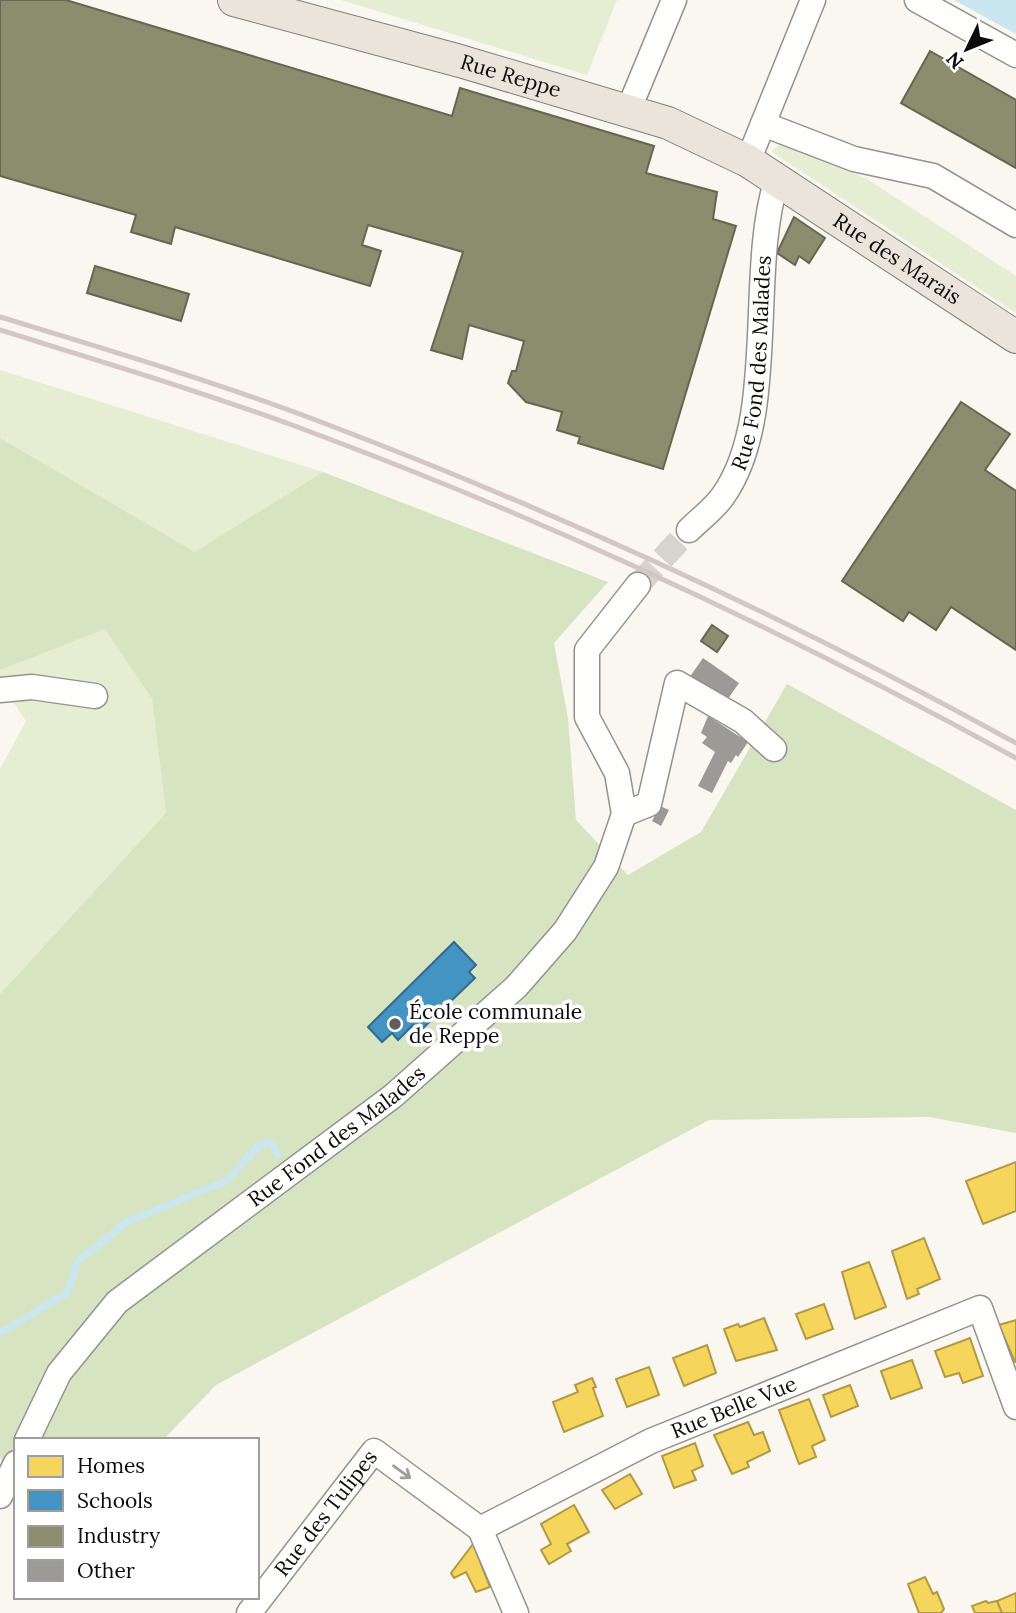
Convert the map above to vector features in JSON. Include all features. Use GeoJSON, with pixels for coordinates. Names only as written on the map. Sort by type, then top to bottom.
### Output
{"type":"FeatureCollection","features":[{"type":"Feature","properties":{"kind":"main road","name":"Rue Reppe"},"geometry":{"type":"LineString","coordinates":[[234,0],[460,61],[668,123],[748,161],[777,179]]}},
{"type":"Feature","properties":{"kind":"main road","name":"Rue des Marais"},"geometry":{"type":"LineString","coordinates":[[777,179],[1016,337]]}},
{"type":"Feature","properties":{"kind":"street"},"geometry":{"type":"LineString","coordinates":[[628,111],[674,0]]}},
{"type":"Feature","properties":{"kind":"street"},"geometry":{"type":"LineString","coordinates":[[748,161],[813,0]]}},
{"type":"Feature","properties":{"kind":"street"},"geometry":{"type":"LineString","coordinates":[[917,0],[1016,55]]}},
{"type":"Feature","properties":{"kind":"street"},"geometry":{"type":"LineString","coordinates":[[763,124],[854,159],[933,176],[1016,225]]}},
{"type":"Feature","properties":{"kind":"street","name":"Rue Fond des Malades"},"geometry":{"type":"LineString","coordinates":[[689,530],[723,496],[743,453],[755,400],[767,210],[777,179]]}},
{"type":"Feature","properties":{"kind":"street","name":"Rue Fond des Malades"},"geometry":{"type":"LineString","coordinates":[[28,1438],[59,1373],[117,1302],[393,1096],[516,987],[565,931],[606,867],[624,814],[617,773],[587,717],[587,650],[638,584]]}},
{"type":"Feature","properties":{"kind":"street"},"geometry":{"type":"LineString","coordinates":[[624,814],[649,804],[677,683],[743,721],[774,749]]}},
{"type":"Feature","properties":{"kind":"street"},"geometry":{"type":"LineString","coordinates":[[0,690],[32,687],[95,696]]}},
{"type":"Feature","properties":{"kind":"street","name":"Rue Belle Vue"},"geometry":{"type":"LineString","coordinates":[[480,1529],[651,1441],[980,1308],[1016,1407]]}},
{"type":"Feature","properties":{"kind":"street","name":"Rue des Tulipes"},"geometry":{"type":"LineString","coordinates":[[249,1613],[374,1451],[480,1529]]}},
{"type":"Feature","properties":{"kind":"street"},"geometry":{"type":"LineString","coordinates":[[0,1496],[14,1467]]}},
{"type":"Feature","properties":{"kind":"street"},"geometry":{"type":"LineString","coordinates":[[480,1529],[516,1613]]}},
{"type":"Feature","properties":{"kind":"green space"},"geometry":{"type":"Polygon","coordinates":[[[341,0],[617,0],[587,75],[341,0]]]}},
{"type":"Feature","properties":{"kind":"green space"},"geometry":{"type":"Polygon","coordinates":[[[779,144],[867,179],[1016,276],[1016,313],[772,152],[779,144]]]}},
{"type":"Feature","properties":{"kind":"green space"},"geometry":{"type":"Polygon","coordinates":[[[0,370],[323,472],[195,553],[0,438],[0,370]]]}},
{"type":"Feature","properties":{"kind":"green space"},"geometry":{"type":"Polygon","coordinates":[[[0,438],[195,552],[323,472],[608,582],[554,643],[568,718],[576,820],[628,875],[701,832],[787,684],[1016,810],[1016,1133],[929,1117],[709,1120],[216,1385],[165,1438],[14,1438],[14,1506],[0,1456],[0,994],[166,813],[152,699],[105,629],[0,670],[0,438]]]}},
{"type":"Feature","properties":{"kind":"green space"},"geometry":{"type":"Polygon","coordinates":[[[105,628],[152,699],[166,813],[0,994],[0,769],[26,721],[0,683],[0,670],[105,628]]]}},
{"type":"Feature","properties":{"kind":"water"},"geometry":{"type":"Polygon","coordinates":[[[954,0],[1016,0],[1016,34],[954,0]]]}},
{"type":"Feature","properties":{"kind":"building: Homes"},"geometry":{"type":"Polygon","coordinates":[[[1016,1162],[1016,1211],[983,1224],[966,1181],[1016,1162]]]}},
{"type":"Feature","properties":{"kind":"building: Homes"},"geometry":{"type":"Polygon","coordinates":[[[924,1238],[940,1279],[917,1289],[919,1294],[907,1299],[892,1251],[924,1238]]]}},
{"type":"Feature","properties":{"kind":"building: Homes"},"geometry":{"type":"Polygon","coordinates":[[[869,1262],[886,1307],[855,1319],[842,1272],[869,1262]]]}},
{"type":"Feature","properties":{"kind":"building: Homes"},"geometry":{"type":"Polygon","coordinates":[[[824,1304],[833,1329],[806,1339],[796,1314],[824,1304]]]}},
{"type":"Feature","properties":{"kind":"building: Homes"},"geometry":{"type":"Polygon","coordinates":[[[764,1318],[777,1350],[736,1361],[724,1329],[738,1324],[740,1327],[764,1318]]]}},
{"type":"Feature","properties":{"kind":"building: Homes"},"geometry":{"type":"Polygon","coordinates":[[[1016,1320],[1016,1362],[1015,1362],[999,1325],[1016,1320]]]}},
{"type":"Feature","properties":{"kind":"building: Homes"},"geometry":{"type":"Polygon","coordinates":[[[970,1338],[983,1376],[963,1383],[959,1373],[945,1377],[935,1351],[970,1338]]]}},
{"type":"Feature","properties":{"kind":"building: Homes"},"geometry":{"type":"Polygon","coordinates":[[[707,1345],[716,1373],[684,1386],[673,1358],[707,1345]]]}},
{"type":"Feature","properties":{"kind":"building: Homes"},"geometry":{"type":"Polygon","coordinates":[[[912,1360],[922,1388],[891,1399],[881,1371],[912,1360]]]}},
{"type":"Feature","properties":{"kind":"building: Homes"},"geometry":{"type":"Polygon","coordinates":[[[649,1367],[659,1395],[627,1407],[616,1379],[649,1367]]]}},
{"type":"Feature","properties":{"kind":"building: Homes"},"geometry":{"type":"Polygon","coordinates":[[[592,1378],[603,1416],[564,1432],[553,1402],[578,1392],[575,1385],[592,1378]]]}},
{"type":"Feature","properties":{"kind":"building: Homes"},"geometry":{"type":"Polygon","coordinates":[[[850,1385],[858,1406],[831,1417],[823,1395],[850,1385]]]}},
{"type":"Feature","properties":{"kind":"building: Homes"},"geometry":{"type":"Polygon","coordinates":[[[809,1399],[825,1440],[812,1446],[816,1457],[799,1464],[779,1410],[809,1399]]]}},
{"type":"Feature","properties":{"kind":"building: Homes"},"geometry":{"type":"Polygon","coordinates":[[[748,1422],[754,1435],[763,1432],[770,1451],[747,1462],[749,1467],[732,1474],[714,1435],[748,1422]]]}},
{"type":"Feature","properties":{"kind":"building: Homes"},"geometry":{"type":"Polygon","coordinates":[[[695,1443],[703,1466],[692,1471],[696,1480],[674,1488],[662,1456],[695,1443]]]}},
{"type":"Feature","properties":{"kind":"building: Homes"},"geometry":{"type":"Polygon","coordinates":[[[630,1474],[642,1494],[615,1509],[602,1490],[630,1474]]]}},
{"type":"Feature","properties":{"kind":"building: Homes"},"geometry":{"type":"Polygon","coordinates":[[[574,1505],[589,1532],[567,1544],[571,1551],[549,1564],[541,1550],[551,1544],[541,1524],[574,1505]]]}},
{"type":"Feature","properties":{"kind":"building: Homes"},"geometry":{"type":"Polygon","coordinates":[[[473,1544],[490,1587],[476,1592],[466,1572],[454,1578],[451,1573],[473,1544]]]}},
{"type":"Feature","properties":{"kind":"building: Homes"},"geometry":{"type":"Polygon","coordinates":[[[925,1577],[933,1594],[937,1592],[944,1609],[941,1613],[919,1613],[908,1584],[925,1577]]]}},
{"type":"Feature","properties":{"kind":"building: Homes"},"geometry":{"type":"Polygon","coordinates":[[[1016,1593],[1016,1613],[1002,1613],[997,1601],[1016,1593]]]}},
{"type":"Feature","properties":{"kind":"building: Homes"},"geometry":{"type":"Polygon","coordinates":[[[986,1601],[997,1601],[1002,1613],[975,1613],[972,1606],[986,1601]]]}},
{"type":"Feature","properties":{"kind":"building: Schools"},"geometry":{"type":"Polygon","coordinates":[[[454,942],[476,965],[469,972],[475,978],[419,1032],[413,1025],[398,1040],[392,1033],[382,1042],[368,1027],[454,942]]]}},
{"type":"Feature","properties":{"kind":"building: Industry"},"geometry":{"type":"Polygon","coordinates":[[[0,0],[66,0],[452,116],[460,88],[654,146],[646,173],[717,192],[713,219],[736,226],[663,469],[578,443],[580,437],[557,430],[562,412],[526,402],[508,383],[512,371],[516,371],[524,341],[469,325],[462,359],[431,350],[463,252],[368,225],[362,245],[381,251],[370,286],[175,227],[171,244],[131,232],[136,215],[0,176],[0,0]]]}},
{"type":"Feature","properties":{"kind":"building: Industry"},"geometry":{"type":"Polygon","coordinates":[[[930,51],[1016,100],[1016,168],[901,103],[930,51]]]}},
{"type":"Feature","properties":{"kind":"building: Industry"},"geometry":{"type":"Polygon","coordinates":[[[794,217],[825,238],[809,263],[799,256],[795,265],[777,253],[794,217]]]}},
{"type":"Feature","properties":{"kind":"building: Industry"},"geometry":{"type":"Polygon","coordinates":[[[95,266],[189,294],[181,321],[87,293],[95,266]]]}},
{"type":"Feature","properties":{"kind":"building: Industry"},"geometry":{"type":"Polygon","coordinates":[[[961,402],[1010,434],[985,470],[1016,491],[1016,650],[951,607],[936,630],[909,612],[903,621],[842,581],[961,402]]]}},
{"type":"Feature","properties":{"kind":"building: Industry"},"geometry":{"type":"Polygon","coordinates":[[[712,625],[728,636],[717,652],[701,641],[712,625]]]}},
{"type":"Feature","properties":{"kind":"building: Other"},"geometry":{"type":"Polygon","coordinates":[[[703,658],[739,683],[725,703],[689,678],[703,658]]]}},
{"type":"Feature","properties":{"kind":"building: Other"},"geometry":{"type":"Polygon","coordinates":[[[708,716],[748,742],[738,757],[736,755],[731,763],[728,761],[712,793],[698,786],[715,752],[702,743],[707,737],[701,733],[708,716]]]}},
{"type":"Feature","properties":{"kind":"building: Other"},"geometry":{"type":"Polygon","coordinates":[[[660,806],[669,810],[661,826],[652,821],[660,806]]]}},
{"type":"Feature","properties":{"kind":"waterway"},"geometry":{"type":"LineString","coordinates":[[0,1333],[67,1293],[78,1261],[127,1222],[226,1181],[259,1146],[270,1142],[278,1154]]}},
{"type":"Feature","properties":{"kind":"tunnel"},"geometry":{"type":"LineString","coordinates":[[638,585],[689,530]]}},
{"type":"Feature","properties":{"kind":"railway"},"geometry":{"type":"LineString","coordinates":[[0,317],[242,393],[499,493],[761,611],[1016,743]]}},
{"type":"Feature","properties":{"kind":"railway"},"geometry":{"type":"LineString","coordinates":[[0,330],[277,420],[495,505],[759,625],[1016,758]]}},
{"type":"Feature","properties":{"kind":"place","name":"École communale de Reppe"},"geometry":{"type":"Point","coordinates":[395,1024]}}]}
